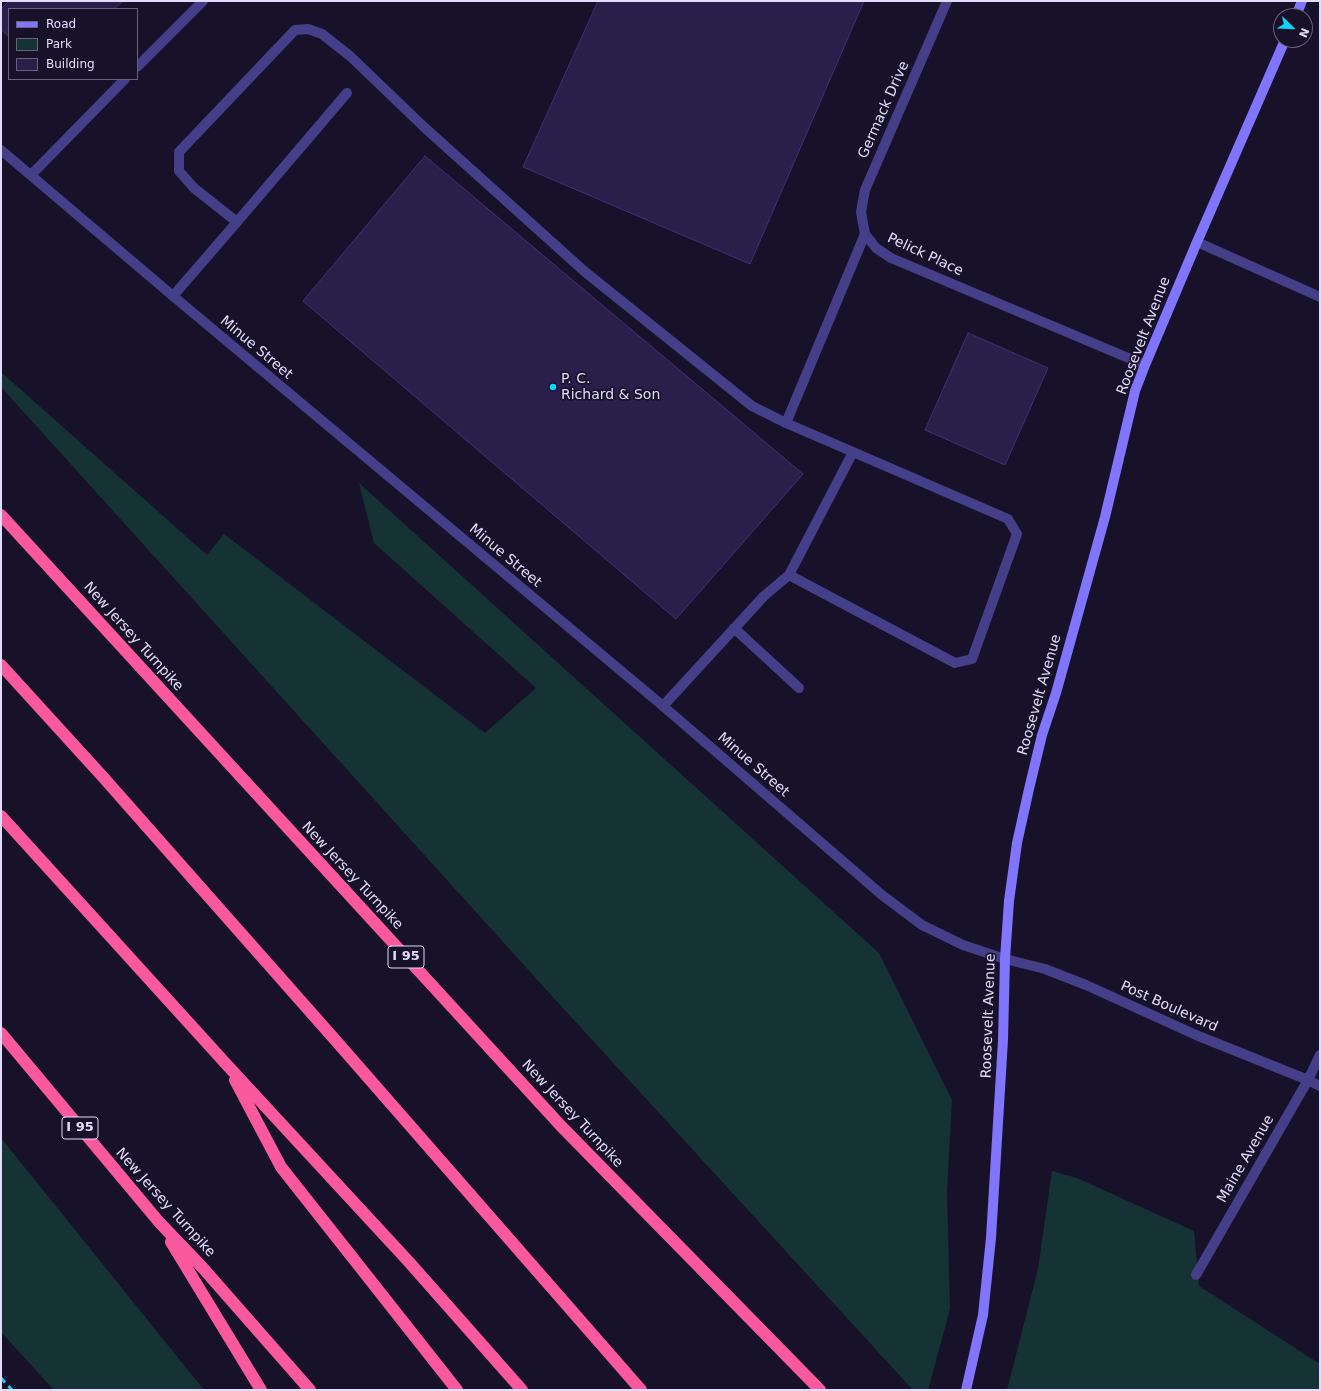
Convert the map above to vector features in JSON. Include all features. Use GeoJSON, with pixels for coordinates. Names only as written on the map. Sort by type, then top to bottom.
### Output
{"type":"FeatureCollection","features":[{"type":"Feature","properties":{"kind":"highway","name":"New Jersey Turnpike"},"geometry":{"type":"LineString","coordinates":[[1,515],[562,1126],[820,1390]]}},
{"type":"Feature","properties":{"kind":"highway"},"geometry":{"type":"LineString","coordinates":[[1,665],[103,776],[641,1390]]}},
{"type":"Feature","properties":{"kind":"highway"},"geometry":{"type":"LineString","coordinates":[[1,816],[227,1065],[409,1262],[522,1390]]}},
{"type":"Feature","properties":{"kind":"highway","name":"New Jersey Turnpike"},"geometry":{"type":"LineString","coordinates":[[1,1033],[159,1222],[202,1267],[310,1390]]}},
{"type":"Feature","properties":{"kind":"highway"},"geometry":{"type":"LineString","coordinates":[[227,1065],[281,1167],[457,1390]]}},
{"type":"Feature","properties":{"kind":"highway"},"geometry":{"type":"LineString","coordinates":[[159,1222],[261,1390]]}},
{"type":"Feature","properties":{"kind":"main road","name":"Roosevelt Avenue"},"geometry":{"type":"LineString","coordinates":[[966,1390],[983,1315],[991,1238],[1009,901],[1016,849],[1031,781],[1042,735],[1056,693],[1105,516],[1135,391],[1197,242],[1282,48]]}},
{"type":"Feature","properties":{"kind":"street"},"geometry":{"type":"LineString","coordinates":[[138,66],[204,1]]}},
{"type":"Feature","properties":{"kind":"street","name":"Germack Drive"},"geometry":{"type":"LineString","coordinates":[[865,234],[861,212],[865,190],[947,1]]}},
{"type":"Feature","properties":{"kind":"street"},"geometry":{"type":"LineString","coordinates":[[237,222],[194,188],[179,171],[179,152],[295,30],[308,29],[322,34],[350,56],[424,127],[584,271],[752,406],[786,423],[1008,519],[1016,534],[972,659],[955,663],[789,575]]}},
{"type":"Feature","properties":{"kind":"street"},"geometry":{"type":"LineString","coordinates":[[31,175],[124,80]]}},
{"type":"Feature","properties":{"kind":"street"},"geometry":{"type":"LineString","coordinates":[[173,296],[347,93]]}},
{"type":"Feature","properties":{"kind":"street","name":"Minue Street"},"geometry":{"type":"LineString","coordinates":[[1,150],[663,706],[882,895],[922,925],[963,945],[1005,959]]}},
{"type":"Feature","properties":{"kind":"street"},"geometry":{"type":"LineString","coordinates":[[786,423],[865,234]]}},
{"type":"Feature","properties":{"kind":"street","name":"Pelick Place"},"geometry":{"type":"LineString","coordinates":[[865,234],[876,248],[891,258],[1145,364]]}},
{"type":"Feature","properties":{"kind":"street"},"geometry":{"type":"LineString","coordinates":[[1197,242],[1320,297]]}},
{"type":"Feature","properties":{"kind":"street"},"geometry":{"type":"LineString","coordinates":[[663,706],[764,596],[789,575],[853,452]]}},
{"type":"Feature","properties":{"kind":"street"},"geometry":{"type":"LineString","coordinates":[[734,628],[799,688]]}},
{"type":"Feature","properties":{"kind":"street","name":"Post Boulevard"},"geometry":{"type":"LineString","coordinates":[[1005,959],[1045,969],[1086,985],[1196,1035],[1320,1086]]}},
{"type":"Feature","properties":{"kind":"street","name":"Maine Avenue"},"geometry":{"type":"LineString","coordinates":[[1196,1275],[1308,1080],[1320,1055]]}},
{"type":"Feature","properties":{"kind":"green space"},"geometry":{"type":"Polygon","coordinates":[[[1,372],[207,555],[224,534],[485,733],[536,688],[374,543],[359,483],[879,953],[952,1100],[947,1191],[950,1309],[928,1390],[913,1390],[551,995],[1,387],[1,372]]]}},
{"type":"Feature","properties":{"kind":"green space"},"geometry":{"type":"Polygon","coordinates":[[[1,1138],[204,1390],[54,1390],[1,1332],[1,1138]]]}},
{"type":"Feature","properties":{"kind":"green space"},"geometry":{"type":"Polygon","coordinates":[[[1052,1171],[1077,1178],[1194,1231],[1199,1286],[1320,1364],[1320,1390],[1007,1390],[1038,1269],[1052,1171]]]}},
{"type":"Feature","properties":{"kind":"building"},"geometry":{"type":"Polygon","coordinates":[[[9,1],[123,1],[115,8],[8,8],[8,36],[1,29],[1,9],[9,1]]]}},
{"type":"Feature","properties":{"kind":"building"},"geometry":{"type":"Polygon","coordinates":[[[598,1],[864,1],[750,264],[523,167],[598,1]]]}},
{"type":"Feature","properties":{"kind":"building","name":"P. C. Richard & Son"},"geometry":{"type":"Polygon","coordinates":[[[425,156],[803,474],[676,619],[303,301],[425,156]]]}},
{"type":"Feature","properties":{"kind":"building"},"geometry":{"type":"Polygon","coordinates":[[[968,333],[1048,368],[1005,465],[925,430],[968,333]]]}},
{"type":"Feature","properties":{"kind":"railway"},"geometry":{"type":"LineString","coordinates":[[1,1378],[12,1390]]}},
{"type":"Feature","properties":{"kind":"place","name":"P. C. Richard & Son"},"geometry":{"type":"Point","coordinates":[553,387]}}]}
